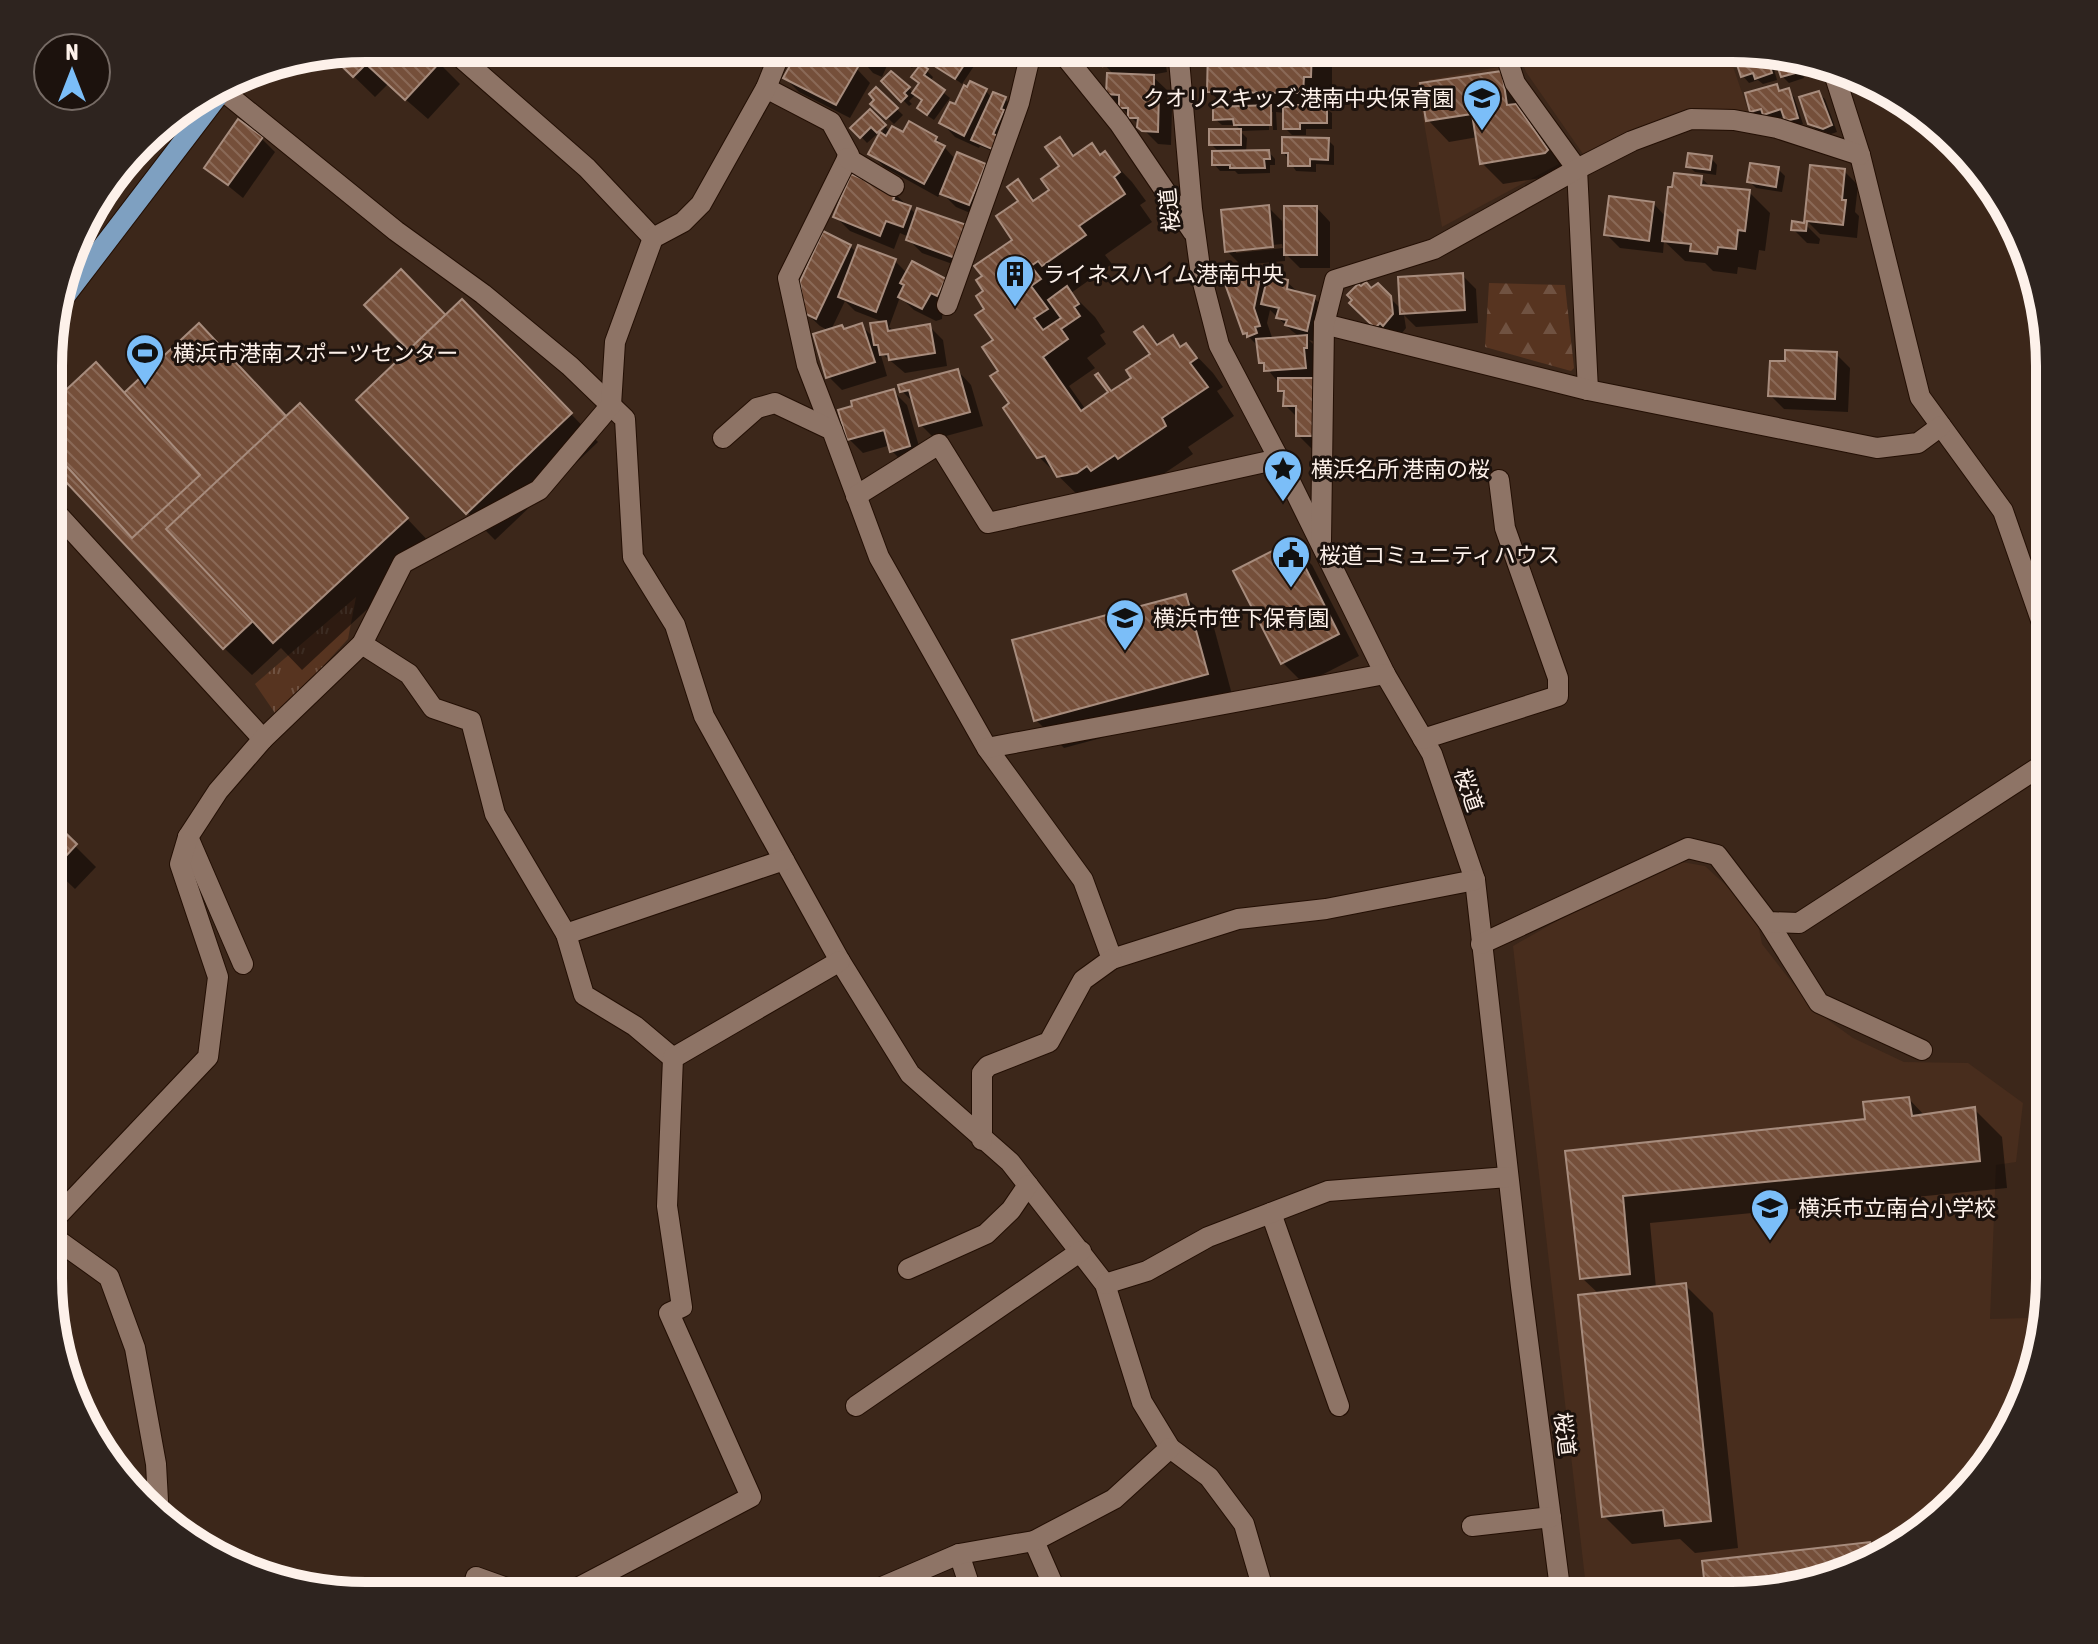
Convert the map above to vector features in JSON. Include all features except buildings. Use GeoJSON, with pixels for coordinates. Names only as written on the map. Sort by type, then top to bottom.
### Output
{"type":"FeatureCollection","features":[{"type":"Feature","properties":{"kind":"main road"},"geometry":{"type":"LineString","coordinates":[[72,287],[211,105]]}},
{"type":"Feature","properties":{"kind":"street"},"geometry":{"type":"LineString","coordinates":[[466,62],[587,168],[653,238]]}},
{"type":"Feature","properties":{"kind":"street"},"geometry":{"type":"LineString","coordinates":[[62,1211],[208,1057],[218,977],[180,864],[188,837],[218,791],[263,739],[362,644],[403,563],[539,490],[611,405],[615,342],[653,238],[683,222],[701,204],[766,88],[776,62]]}},
{"type":"Feature","properties":{"kind":"street"},"geometry":{"type":"LineString","coordinates":[[947,305],[1019,103],[1029,62]]}},
{"type":"Feature","properties":{"kind":"street"},"geometry":{"type":"LineString","coordinates":[[1070,62],[1119,123],[1195,235]]}},
{"type":"Feature","properties":{"kind":"street","name":"桜道"},"geometry":{"type":"LineString","coordinates":[[1179,62],[1195,235],[1201,275],[1219,345],[1385,674],[1432,754],[1475,880],[1508,1177],[1559,1582]]}},
{"type":"Feature","properties":{"kind":"street"},"geometry":{"type":"LineString","coordinates":[[1508,62],[1515,83],[1577,169],[1588,390]]}},
{"type":"Feature","properties":{"kind":"street"},"geometry":{"type":"LineString","coordinates":[[1836,80],[1860,155],[1920,397],[2003,511],[2036,606]]}},
{"type":"Feature","properties":{"kind":"street"},"geometry":{"type":"LineString","coordinates":[[766,88],[831,122],[849,155],[788,278],[807,365],[879,557],[987,748],[1083,880],[1112,959]]}},
{"type":"Feature","properties":{"kind":"street"},"geometry":{"type":"LineString","coordinates":[[230,94],[396,231],[483,294],[570,366],[625,419],[633,557],[675,625],[704,716],[840,961],[910,1074],[1010,1162],[1105,1284],[1142,1402],[1170,1448],[1209,1477],[1244,1524],[1261,1582]]}},
{"type":"Feature","properties":{"kind":"street"},"geometry":{"type":"LineString","coordinates":[[1321,545],[1324,324],[1335,280],[1434,249],[1632,141],[1691,119],[1734,120],[1777,128],[1860,155]]}},
{"type":"Feature","properties":{"kind":"street"},"geometry":{"type":"LineString","coordinates":[[847,158],[894,186]]}},
{"type":"Feature","properties":{"kind":"street"},"geometry":{"type":"LineString","coordinates":[[1324,324],[1588,390],[1877,448],[1918,443],[1941,426]]}},
{"type":"Feature","properties":{"kind":"street"},"geometry":{"type":"LineString","coordinates":[[723,438],[757,408],[775,403],[832,430]]}},
{"type":"Feature","properties":{"kind":"street"},"geometry":{"type":"LineString","coordinates":[[856,496],[939,444],[988,523],[1279,459]]}},
{"type":"Feature","properties":{"kind":"street"},"geometry":{"type":"LineString","coordinates":[[1423,739],[1558,696],[1558,678],[1505,528],[1499,480]]}},
{"type":"Feature","properties":{"kind":"street"},"geometry":{"type":"LineString","coordinates":[[62,519],[263,739]]}},
{"type":"Feature","properties":{"kind":"street"},"geometry":{"type":"LineString","coordinates":[[362,644],[409,674],[433,708],[471,721],[495,814],[566,934],[584,995],[635,1026],[673,1058]]}},
{"type":"Feature","properties":{"kind":"street"},"geometry":{"type":"LineString","coordinates":[[987,748],[1385,674]]}},
{"type":"Feature","properties":{"kind":"street"},"geometry":{"type":"LineString","coordinates":[[1768,922],[1799,923],[2036,769]]}},
{"type":"Feature","properties":{"kind":"street"},"geometry":{"type":"LineString","coordinates":[[188,837],[243,964]]}},
{"type":"Feature","properties":{"kind":"street"},"geometry":{"type":"LineString","coordinates":[[1481,944],[1688,848],[1717,855],[1768,922],[1819,1003],[1922,1050]]}},
{"type":"Feature","properties":{"kind":"street"},"geometry":{"type":"LineString","coordinates":[[566,934],[784,860]]}},
{"type":"Feature","properties":{"kind":"street"},"geometry":{"type":"LineString","coordinates":[[982,1140],[982,1073],[988,1066],[1049,1042],[1083,980],[1112,959],[1238,919],[1326,909],[1475,880]]}},
{"type":"Feature","properties":{"kind":"street"},"geometry":{"type":"LineString","coordinates":[[673,1058],[840,961]]}},
{"type":"Feature","properties":{"kind":"street"},"geometry":{"type":"LineString","coordinates":[[589,1582],[751,1497],[669,1313],[682,1307],[667,1206],[673,1058]]}},
{"type":"Feature","properties":{"kind":"street"},"geometry":{"type":"LineString","coordinates":[[1105,1284],[1147,1271],[1208,1237],[1328,1191],[1508,1177]]}},
{"type":"Feature","properties":{"kind":"street"},"geometry":{"type":"LineString","coordinates":[[908,1269],[986,1234],[1011,1210],[1028,1185]]}},
{"type":"Feature","properties":{"kind":"street"},"geometry":{"type":"LineString","coordinates":[[1271,1213],[1339,1406]]}},
{"type":"Feature","properties":{"kind":"street"},"geometry":{"type":"LineString","coordinates":[[62,1243],[109,1277],[135,1348],[156,1464],[158,1499]]}},
{"type":"Feature","properties":{"kind":"street"},"geometry":{"type":"LineString","coordinates":[[856,1406],[1081,1251]]}},
{"type":"Feature","properties":{"kind":"street"},"geometry":{"type":"LineString","coordinates":[[894,1582],[959,1554],[1034,1541],[1114,1499],[1170,1448]]}},
{"type":"Feature","properties":{"kind":"street"},"geometry":{"type":"LineString","coordinates":[[1472,1526],[1551,1517]]}},
{"type":"Feature","properties":{"kind":"street"},"geometry":{"type":"LineString","coordinates":[[1034,1541],[1052,1582]]}},
{"type":"Feature","properties":{"kind":"street"},"geometry":{"type":"LineString","coordinates":[[959,1554],[968,1582]]}},
{"type":"Feature","properties":{"kind":"shaded area"},"geometry":{"type":"Polygon","coordinates":[[[1522,62],[1731,62],[1749,113],[1688,110],[1583,154],[1522,62]]]}},
{"type":"Feature","properties":{"kind":"shaded area","name":"クオリスキッズ 港南中央保育園"},"geometry":{"type":"Polygon","coordinates":[[[1504,66],[1513,100],[1518,99],[1559,164],[1442,227],[1417,82],[1504,66]]]}},
{"type":"Feature","properties":{"kind":"shaded area","name":"横浜市立南台小学校"},"geometry":{"type":"Polygon","coordinates":[[[1682,862],[1705,866],[1756,913],[1762,944],[1813,1009],[1853,1038],[1904,1062],[1968,1063],[2023,1103],[2016,1162],[1996,1165],[1990,1319],[2033,1319],[2026,1357],[2013,1394],[1985,1447],[1947,1493],[1901,1531],[1866,1551],[1830,1566],[1791,1576],[1752,1581],[1585,1582],[1513,946],[1594,900],[1682,862]]]}},
{"type":"Feature","properties":{"kind":"green space"},"geometry":{"type":"Polygon","coordinates":[[[1489,283],[1565,285],[1574,368],[1571,371],[1485,347],[1489,283]]]}},
{"type":"Feature","properties":{"kind":"green space"},"geometry":{"type":"Polygon","coordinates":[[[356,597],[348,639],[277,716],[255,684],[356,597]]]}},
{"type":"Feature","properties":{"kind":"place","name":"クオリスキッズ 港南中央保育園"},"geometry":{"type":"Point","coordinates":[1482,132]}},
{"type":"Feature","properties":{"kind":"place","name":"ライネスハイム港南中央"},"geometry":{"type":"Point","coordinates":[1015,308]}},
{"type":"Feature","properties":{"kind":"place","name":"横浜市港南スポーツセンター"},"geometry":{"type":"Point","coordinates":[145,387]}},
{"type":"Feature","properties":{"kind":"place","name":"横浜名所 港南の桜"},"geometry":{"type":"Point","coordinates":[1283,503]}},
{"type":"Feature","properties":{"kind":"place","name":"桜道コミュニティハウス"},"geometry":{"type":"Point","coordinates":[1291,589]}},
{"type":"Feature","properties":{"kind":"place","name":"横浜市笹下保育園"},"geometry":{"type":"Point","coordinates":[1125,652]}},
{"type":"Feature","properties":{"kind":"place","name":"横浜市立南台小学校"},"geometry":{"type":"Point","coordinates":[1770,1242]}}]}
